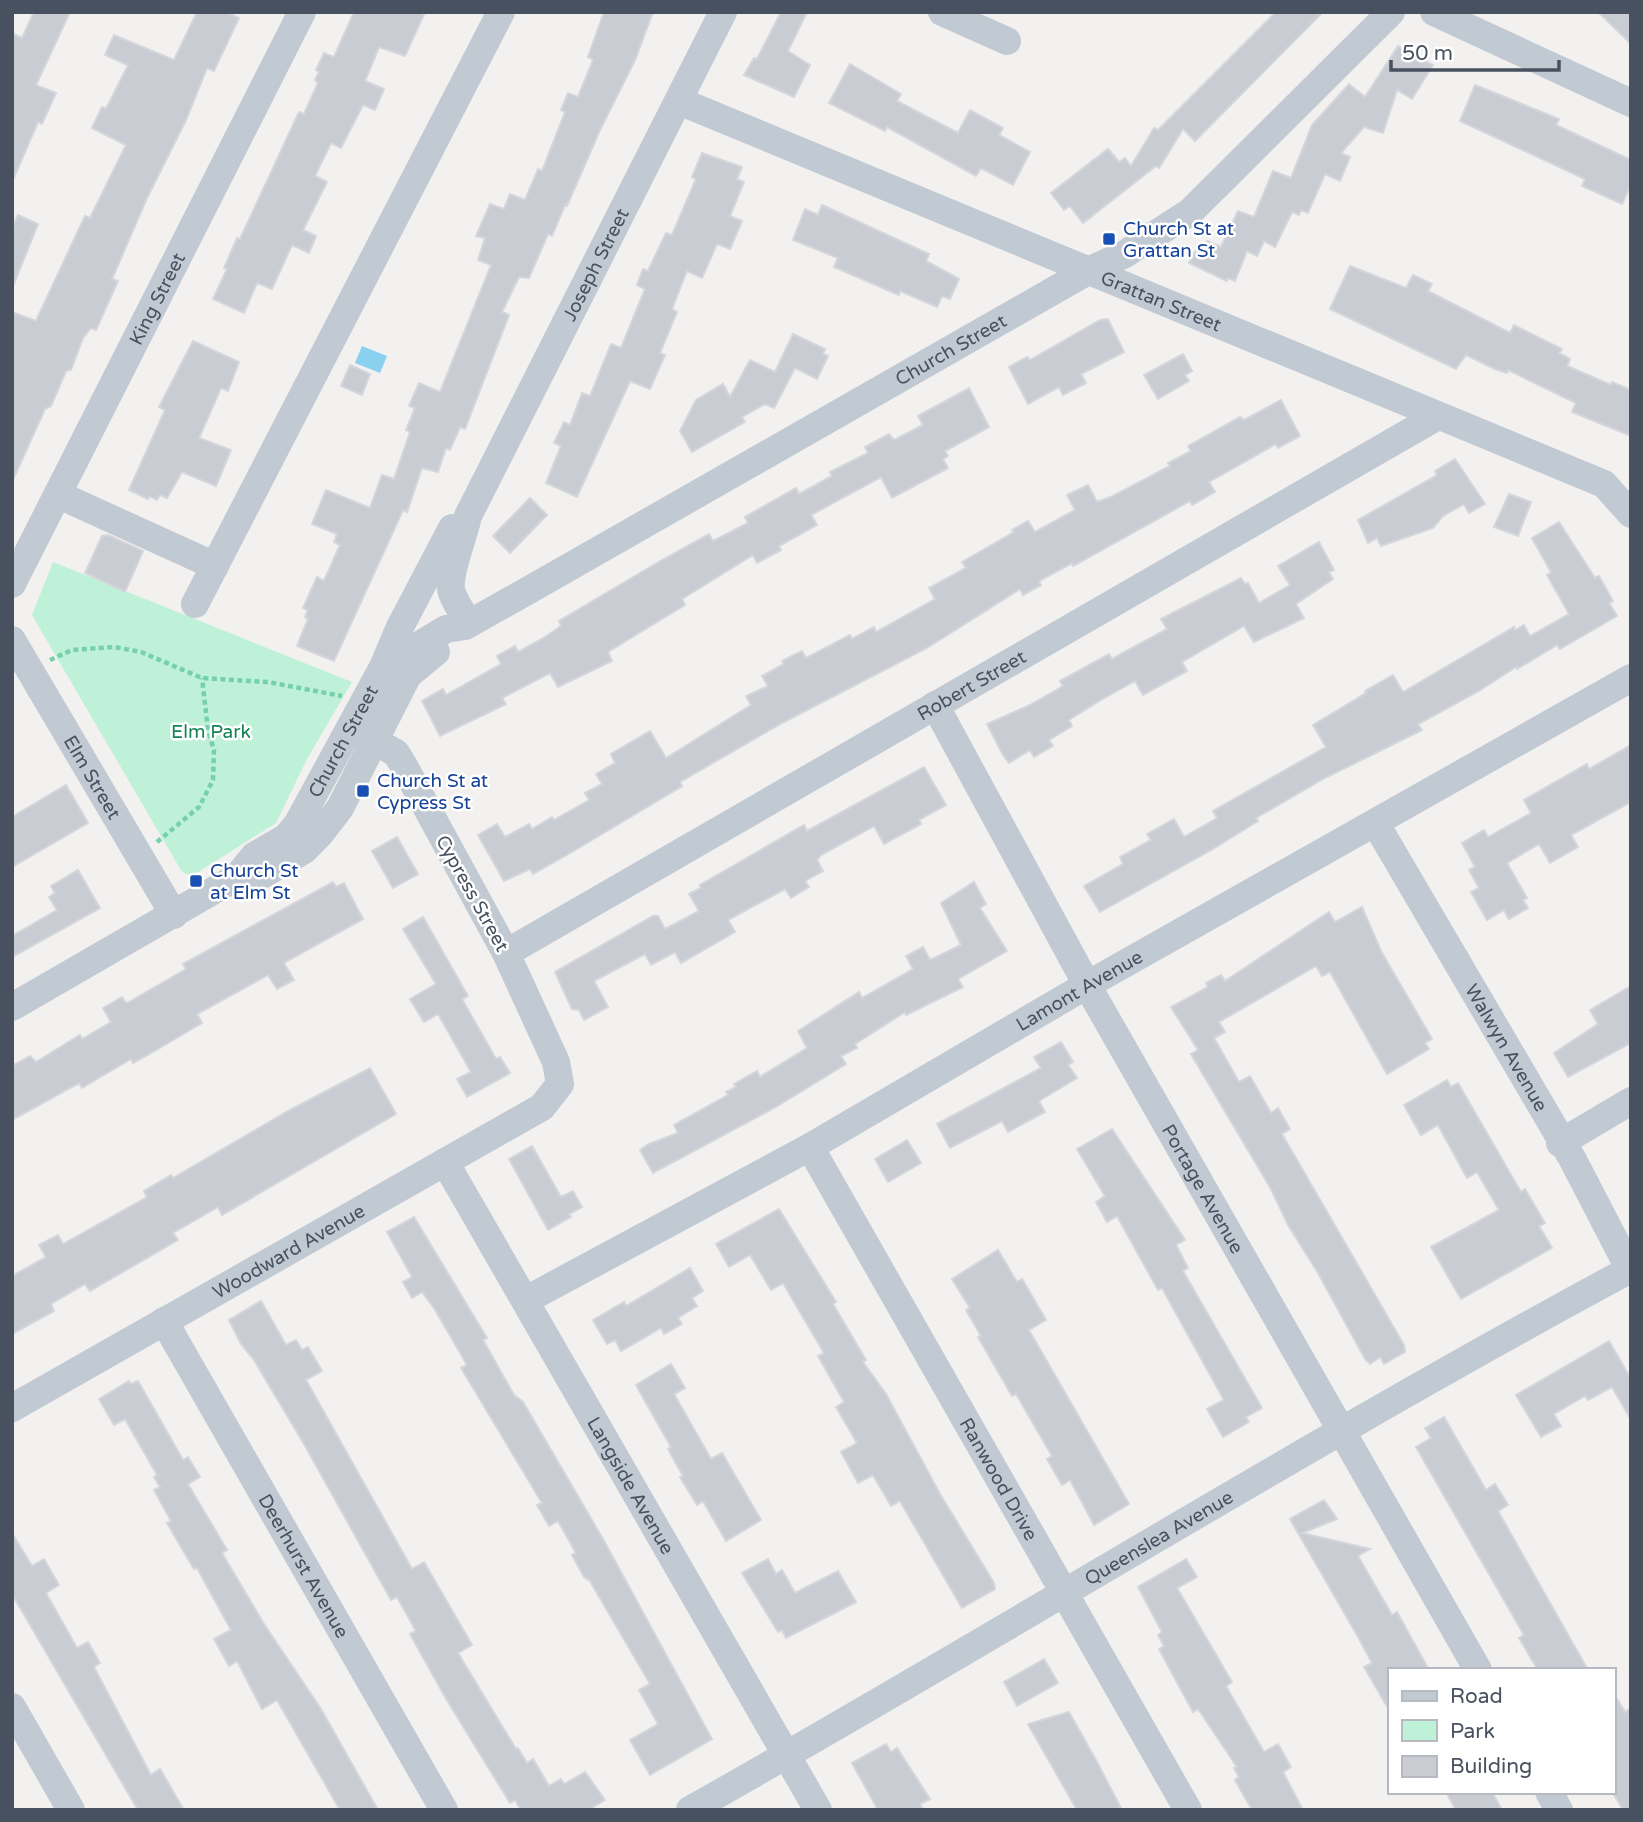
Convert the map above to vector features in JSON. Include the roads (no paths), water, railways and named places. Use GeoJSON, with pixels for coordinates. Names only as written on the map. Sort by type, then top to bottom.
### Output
{"type":"FeatureCollection","features":[{"type":"Feature","properties":{"kind":"street","name":"King Street"},"geometry":{"type":"LineString","coordinates":[[12,584],[302,12]]}},
{"type":"Feature","properties":{"kind":"street"},"geometry":{"type":"LineString","coordinates":[[195,604],[501,12]]}},
{"type":"Feature","properties":{"kind":"street","name":"Joseph Street"},"geometry":{"type":"LineString","coordinates":[[467,625],[452,594],[450,579],[464,541],[468,516],[723,12]]}},
{"type":"Feature","properties":{"kind":"street"},"geometry":{"type":"LineString","coordinates":[[942,12],[1007,41]]}},
{"type":"Feature","properties":{"kind":"street","name":"Church Street"},"geometry":{"type":"LineString","coordinates":[[362,733],[408,675],[423,660],[454,639],[467,625],[1088,271],[1125,254],[1190,212],[1391,12]]}},
{"type":"Feature","properties":{"kind":"street"},"geometry":{"type":"LineString","coordinates":[[1434,12],[1631,103]]}},
{"type":"Feature","properties":{"kind":"street","name":"Grattan Street"},"geometry":{"type":"LineString","coordinates":[[679,101],[1436,417],[1604,484],[1631,514]]}},
{"type":"Feature","properties":{"kind":"street","name":"Robert Street"},"geometry":{"type":"LineString","coordinates":[[506,953],[1436,417]]}},
{"type":"Feature","properties":{"kind":"street"},"geometry":{"type":"LineString","coordinates":[[59,495],[215,566]]}},
{"type":"Feature","properties":{"kind":"street","name":"Joseph Street"},"geometry":{"type":"LineString","coordinates":[[383,667],[400,627],[453,526],[468,516]]}},
{"type":"Feature","properties":{"kind":"street","name":"Church Street"},"geometry":{"type":"LineString","coordinates":[[12,1007],[237,877],[264,874],[303,850],[320,834],[340,808],[383,667],[446,629],[467,625]]}},
{"type":"Feature","properties":{"kind":"street","name":"Elm Street"},"geometry":{"type":"LineString","coordinates":[[12,640],[174,915]]}},
{"type":"Feature","properties":{"kind":"street","name":"Lamont Avenue"},"geometry":{"type":"LineString","coordinates":[[526,1300],[810,1147],[1087,985],[1631,678]]}},
{"type":"Feature","properties":{"kind":"street","name":"Portage Avenue"},"geometry":{"type":"LineString","coordinates":[[935,705],[1087,985],[1477,1668]]}},
{"type":"Feature","properties":{"kind":"street","name":"Cypress Street"},"geometry":{"type":"LineString","coordinates":[[362,733],[399,758],[506,953],[556,1062],[560,1084]]}},
{"type":"Feature","properties":{"kind":"street","name":"Walwyn Avenue"},"geometry":{"type":"LineString","coordinates":[[1376,824],[1560,1143],[1573,1160],[1630,1271]]}},
{"type":"Feature","properties":{"kind":"street","name":"Woodward Avenue"},"geometry":{"type":"LineString","coordinates":[[12,1408],[542,1107],[560,1084]]}},
{"type":"Feature","properties":{"kind":"street"},"geometry":{"type":"LineString","coordinates":[[1560,1143],[1631,1101]]}},
{"type":"Feature","properties":{"kind":"street","name":"Ranwood Drive"},"geometry":{"type":"LineString","coordinates":[[810,1147],[1188,1810]]}},
{"type":"Feature","properties":{"kind":"street","name":"Langside Avenue"},"geometry":{"type":"LineString","coordinates":[[445,1162],[818,1810]]}},
{"type":"Feature","properties":{"kind":"street","name":"Queenslea Avenue"},"geometry":{"type":"LineString","coordinates":[[690,1810],[1066,1594],[1339,1429],[1630,1271]]}},
{"type":"Feature","properties":{"kind":"street","name":"Deerhurst Avenue"},"geometry":{"type":"LineString","coordinates":[[164,1321],[444,1810]]}},
{"type":"Feature","properties":{"kind":"street"},"geometry":{"type":"LineString","coordinates":[[12,1707],[71,1810]]}},
{"type":"Feature","properties":{"kind":"street"},"geometry":{"type":"LineString","coordinates":[[1550,1794],[1559,1810]]}},
{"type":"Feature","properties":{"kind":"water"},"geometry":{"type":"Polygon","coordinates":[[[362,346],[387,356],[380,373],[355,363],[362,346]]]}},
{"type":"Feature","properties":{"kind":"place","name":"Church St at Grattan St"},"geometry":{"type":"Point","coordinates":[1109,239]}},
{"type":"Feature","properties":{"kind":"place","name":"Church St at Cypress St"},"geometry":{"type":"Point","coordinates":[363,791]}},
{"type":"Feature","properties":{"kind":"place","name":"Church St at Elm St"},"geometry":{"type":"Point","coordinates":[196,881]}},
{"type":"Feature","properties":{"kind":"park label","name":"Elm Park"},"geometry":{"type":"Point","coordinates":[211,731]}}]}
